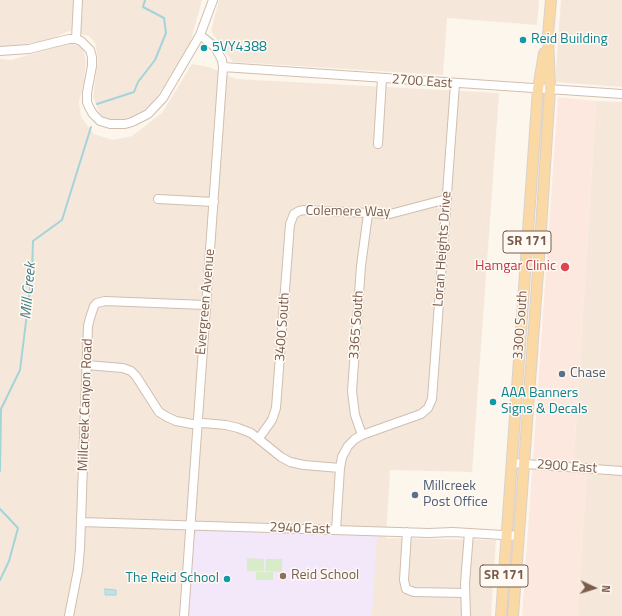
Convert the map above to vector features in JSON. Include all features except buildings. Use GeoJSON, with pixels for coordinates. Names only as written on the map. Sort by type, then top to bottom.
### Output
{"type":"FeatureCollection","features":[{"type":"Feature","properties":{"kind":"main road","name":"3300 South"},"geometry":{"type":"LineString","coordinates":[[501,616],[538,88],[548,35],[551,0]]}},
{"type":"Feature","properties":{"kind":"main road","name":"3300 South"},"geometry":{"type":"LineString","coordinates":[[513,616],[525,464],[550,89],[548,35]]}},
{"type":"Feature","properties":{"kind":"street"},"geometry":{"type":"LineString","coordinates":[[76,39],[78,0]]}},
{"type":"Feature","properties":{"kind":"street"},"geometry":{"type":"LineString","coordinates":[[0,51],[29,49],[61,40],[76,39],[81,41],[90,50],[92,57],[87,102],[93,114],[100,120],[110,124],[132,122],[148,114],[163,98],[189,51],[200,35],[213,0]]}},
{"type":"Feature","properties":{"kind":"street","name":"Evergreen Avenue"},"geometry":{"type":"LineString","coordinates":[[184,616],[223,68],[222,60],[215,47],[200,35]]}},
{"type":"Feature","properties":{"kind":"street","name":"2700 East"},"geometry":{"type":"LineString","coordinates":[[223,68],[622,94]]}},
{"type":"Feature","properties":{"kind":"street"},"geometry":{"type":"LineString","coordinates":[[378,144],[382,79]]}},
{"type":"Feature","properties":{"kind":"street","name":"Loran Heights Drive"},"geometry":{"type":"LineString","coordinates":[[362,435],[425,412],[430,404],[433,394],[455,84]]}},
{"type":"Feature","properties":{"kind":"street"},"geometry":{"type":"LineString","coordinates":[[158,199],[214,202]]}},
{"type":"Feature","properties":{"kind":"street","name":"Colemere Way"},"geometry":{"type":"LineString","coordinates":[[296,212],[307,210],[394,214],[447,199]]}},
{"type":"Feature","properties":{"kind":"street","name":"3400 South"},"geometry":{"type":"LineString","coordinates":[[259,438],[272,420],[276,408],[290,224],[296,212]]}},
{"type":"Feature","properties":{"kind":"street","name":"3365 South"},"geometry":{"type":"LineString","coordinates":[[362,435],[355,415],[352,391],[362,252],[368,214]]}},
{"type":"Feature","properties":{"kind":"street","name":"Millcreek Canyon Road"},"geometry":{"type":"LineString","coordinates":[[69,616],[78,570],[86,365],[90,318],[94,306],[97,303],[105,301],[205,305]]}},
{"type":"Feature","properties":{"kind":"street"},"geometry":{"type":"LineString","coordinates":[[86,365],[123,368],[131,371],[136,376],[159,412],[167,418],[176,421],[226,425],[238,428],[251,432],[281,457],[290,462],[304,465],[340,468]]}},
{"type":"Feature","properties":{"kind":"street"},"geometry":{"type":"LineString","coordinates":[[336,530],[342,457],[348,446],[362,435]]}},
{"type":"Feature","properties":{"kind":"street"},"geometry":{"type":"LineString","coordinates":[[622,462],[622,471]]}},
{"type":"Feature","properties":{"kind":"street","name":"2900 East"},"geometry":{"type":"LineString","coordinates":[[512,463],[622,471]]}},
{"type":"Feature","properties":{"kind":"street","name":"2940 East"},"geometry":{"type":"LineString","coordinates":[[81,522],[469,533],[519,536]]}},
{"type":"Feature","properties":{"kind":"street"},"geometry":{"type":"LineString","coordinates":[[407,532],[404,580],[406,589],[414,592],[465,593]]}},
{"type":"Feature","properties":{"kind":"street"},"geometry":{"type":"LineString","coordinates":[[466,616],[465,593],[469,533]]}},
{"type":"Feature","properties":{"kind":"shaded area"},"geometry":{"type":"Polygon","coordinates":[[[0,0],[202,0],[190,44],[161,91],[148,109],[134,118],[116,121],[102,119],[93,97],[98,59],[95,43],[89,36],[69,31],[49,40],[14,46],[0,46],[0,0]]]}},
{"type":"Feature","properties":{"kind":"shaded area"},"geometry":{"type":"Polygon","coordinates":[[[219,0],[539,0],[537,25],[447,18],[443,75],[233,62],[211,31],[219,0]]]}},
{"type":"Feature","properties":{"kind":"shaded area"},"geometry":{"type":"Polygon","coordinates":[[[561,0],[622,0],[622,87],[555,82],[561,0]]]}},
{"type":"Feature","properties":{"kind":"shaded area"},"geometry":{"type":"Polygon","coordinates":[[[71,43],[83,48],[86,61],[84,83],[79,102],[81,117],[94,134],[113,140],[132,136],[162,113],[192,64],[209,67],[236,79],[499,93],[472,472],[390,470],[386,538],[496,540],[491,616],[0,616],[0,59],[11,60],[71,43]]]}},
{"type":"Feature","properties":{"kind":"shaded area"},"geometry":{"type":"Polygon","coordinates":[[[558,97],[596,101],[573,471],[587,472],[577,616],[522,616],[558,97]]]}},
{"type":"Feature","properties":{"kind":"shaded area"},"geometry":{"type":"Polygon","coordinates":[[[596,101],[622,102],[622,616],[577,616],[587,473],[573,471],[596,101]]]}},
{"type":"Feature","properties":{"kind":"shaded area","name":"Reid School"},"geometry":{"type":"Polygon","coordinates":[[[198,530],[377,536],[372,616],[188,616],[194,535],[198,530]]]}},
{"type":"Feature","properties":{"kind":"green space"},"geometry":{"type":"Polygon","coordinates":[[[247,558],[264,559],[264,571],[247,571],[247,558]]]}},
{"type":"Feature","properties":{"kind":"green space"},"geometry":{"type":"Polygon","coordinates":[[[266,559],[282,559],[282,572],[265,571],[266,559]]]}},
{"type":"Feature","properties":{"kind":"green space"},"geometry":{"type":"Polygon","coordinates":[[[256,572],[273,572],[273,580],[256,580],[256,572]]]}},
{"type":"Feature","properties":{"kind":"water"},"geometry":{"type":"Polygon","coordinates":[[[105,589],[116,590],[116,595],[105,595],[105,589]]]}},
{"type":"Feature","properties":{"kind":"waterway","name":"Mill Creek"},"geometry":{"type":"LineString","coordinates":[[97,104],[134,92],[138,82],[155,60],[166,33],[164,18],[143,7],[145,0]]}},
{"type":"Feature","properties":{"kind":"waterway","name":"Mill Creek"},"geometry":{"type":"LineString","coordinates":[[0,471],[1,409],[20,370],[32,273],[33,241],[62,220],[91,127]]}},
{"type":"Feature","properties":{"kind":"waterway","name":"Mill Creek"},"geometry":{"type":"LineString","coordinates":[[0,509],[18,528],[9,561],[0,580]]}},
{"type":"Feature","properties":{"kind":"place","name":"Reid Building"},"geometry":{"type":"Point","coordinates":[523,40]}},
{"type":"Feature","properties":{"kind":"place","name":"5VY4388"},"geometry":{"type":"Point","coordinates":[204,48]}},
{"type":"Feature","properties":{"kind":"place","name":"Hamgar Clinic"},"geometry":{"type":"Point","coordinates":[565,267]}},
{"type":"Feature","properties":{"kind":"place","name":"Chase"},"geometry":{"type":"Point","coordinates":[562,374]}},
{"type":"Feature","properties":{"kind":"place","name":"AAA Banners Signs & Decals"},"geometry":{"type":"Point","coordinates":[493,402]}},
{"type":"Feature","properties":{"kind":"place","name":"Millcreek Post Office"},"geometry":{"type":"Point","coordinates":[415,495]}},
{"type":"Feature","properties":{"kind":"place","name":"Reid School"},"geometry":{"type":"Point","coordinates":[283,576]}},
{"type":"Feature","properties":{"kind":"place","name":"The Reid School"},"geometry":{"type":"Point","coordinates":[227,579]}}]}
